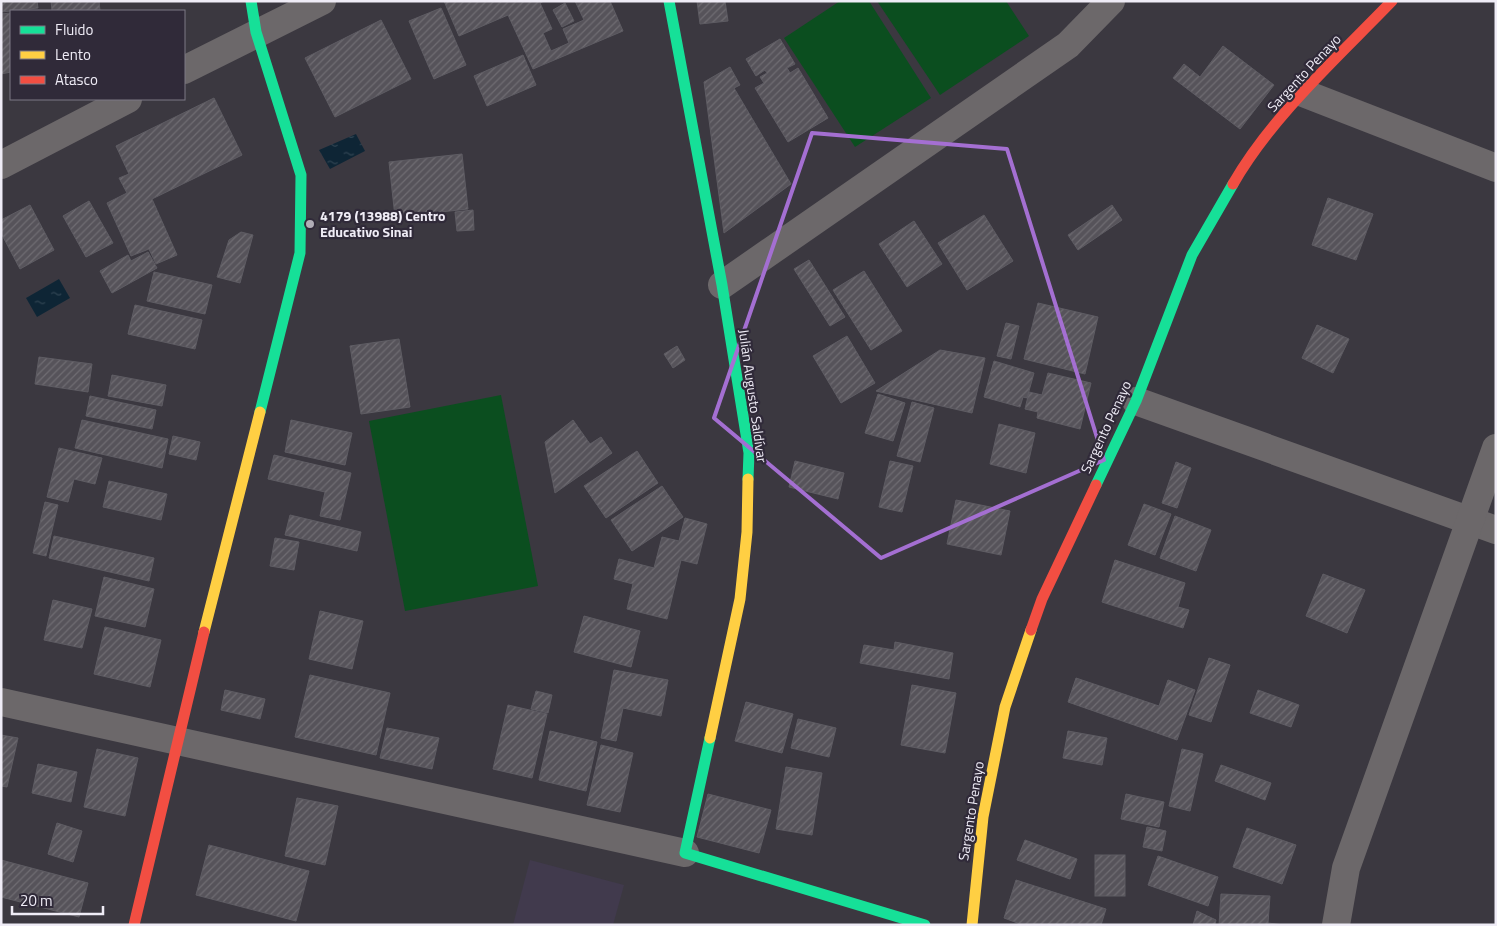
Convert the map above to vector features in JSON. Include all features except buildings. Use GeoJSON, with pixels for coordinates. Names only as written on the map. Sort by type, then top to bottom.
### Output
{"type":"FeatureCollection","features":[{"type":"Feature","properties":{"kind":"street"},"geometry":{"type":"LineString","coordinates":[[134,925],[176,742],[300,253],[301,175],[256,32],[251,1]]}},
{"type":"Feature","properties":{"kind":"street"},"geometry":{"type":"LineString","coordinates":[[185,69],[256,32],[322,1]]}},
{"type":"Feature","properties":{"kind":"street","name":"Julián Augusto Saldívar"},"geometry":{"type":"LineString","coordinates":[[669,1],[722,285],[749,453],[747,532],[740,599],[685,853]]}},
{"type":"Feature","properties":{"kind":"street"},"geometry":{"type":"LineString","coordinates":[[722,285],[1068,45],[1111,1]]}},
{"type":"Feature","properties":{"kind":"street","name":"Sargento Penayo"},"geometry":{"type":"LineString","coordinates":[[972,925],[983,817],[1005,707],[1042,599],[1136,400],[1192,255],[1246,161],[1303,93],[1392,1]]}},
{"type":"Feature","properties":{"kind":"street"},"geometry":{"type":"LineString","coordinates":[[1303,93],[1496,168]]}},
{"type":"Feature","properties":{"kind":"street"},"geometry":{"type":"LineString","coordinates":[[1,165],[126,100]]}},
{"type":"Feature","properties":{"kind":"street"},"geometry":{"type":"LineString","coordinates":[[1136,400],[1496,530]]}},
{"type":"Feature","properties":{"kind":"street"},"geometry":{"type":"LineString","coordinates":[[1336,925],[1346,868],[1469,519],[1496,448]]}},
{"type":"Feature","properties":{"kind":"street"},"geometry":{"type":"LineString","coordinates":[[1,702],[685,853],[925,925]]}},
{"type":"Feature","properties":{"kind":"highlighted area"},"geometry":{"type":"Polygon","coordinates":[[[812,133],[1007,149],[1104,460],[881,558],[714,418],[812,133]]]}},
{"type":"Feature","properties":{"kind":"shaded area"},"geometry":{"type":"Polygon","coordinates":[[[530,860],[624,885],[613,925],[513,925],[530,860]]]}},
{"type":"Feature","properties":{"kind":"green space"},"geometry":{"type":"Polygon","coordinates":[[[840,1],[869,1],[931,98],[855,147],[784,38],[840,1]]]}},
{"type":"Feature","properties":{"kind":"green space"},"geometry":{"type":"Polygon","coordinates":[[[877,1],[1006,1],[1029,36],[940,95],[877,1]]]}},
{"type":"Feature","properties":{"kind":"green space"},"geometry":{"type":"Polygon","coordinates":[[[501,395],[538,586],[405,611],[369,421],[501,395]]]}},
{"type":"Feature","properties":{"kind":"water"},"geometry":{"type":"Polygon","coordinates":[[[356,134],[365,151],[330,169],[319,150],[356,134]]]}},
{"type":"Feature","properties":{"kind":"water"},"geometry":{"type":"Polygon","coordinates":[[[59,279],[70,298],[37,317],[26,298],[59,279]]]}},
{"type":"Feature","properties":{"kind":"traffic: fast"},"geometry":{"type":"LineString","coordinates":[[251,1],[256,32],[301,175],[300,253],[260,412]]}},
{"type":"Feature","properties":{"kind":"traffic: fast"},"geometry":{"type":"LineString","coordinates":[[669,1],[722,285],[749,453],[748,479]]}},
{"type":"Feature","properties":{"kind":"traffic: fast"},"geometry":{"type":"LineString","coordinates":[[1096,485],[1136,401],[1192,255],[1233,184]]}},
{"type":"Feature","properties":{"kind":"traffic: fast"},"geometry":{"type":"LineString","coordinates":[[710,738],[685,853],[925,925]]}},
{"type":"Feature","properties":{"kind":"traffic: slow"},"geometry":{"type":"LineString","coordinates":[[204,632],[260,412]]}},
{"type":"Feature","properties":{"kind":"traffic: slow"},"geometry":{"type":"LineString","coordinates":[[710,738],[740,599],[747,532],[748,479]]}},
{"type":"Feature","properties":{"kind":"traffic: slow"},"geometry":{"type":"LineString","coordinates":[[972,925],[983,817],[1005,707],[1031,630]]}},
{"type":"Feature","properties":{"kind":"traffic: jam"},"geometry":{"type":"LineString","coordinates":[[1233,184],[1249,159],[1286,111],[1392,1]]}},
{"type":"Feature","properties":{"kind":"traffic: jam"},"geometry":{"type":"LineString","coordinates":[[1031,630],[1042,599],[1096,485]]}},
{"type":"Feature","properties":{"kind":"traffic: jam"},"geometry":{"type":"LineString","coordinates":[[134,925],[204,632]]}},
{"type":"Feature","properties":{"kind":"place","name":"4179 (13988) Centro Educativo Sinai"},"geometry":{"type":"Point","coordinates":[310,224]}}]}
